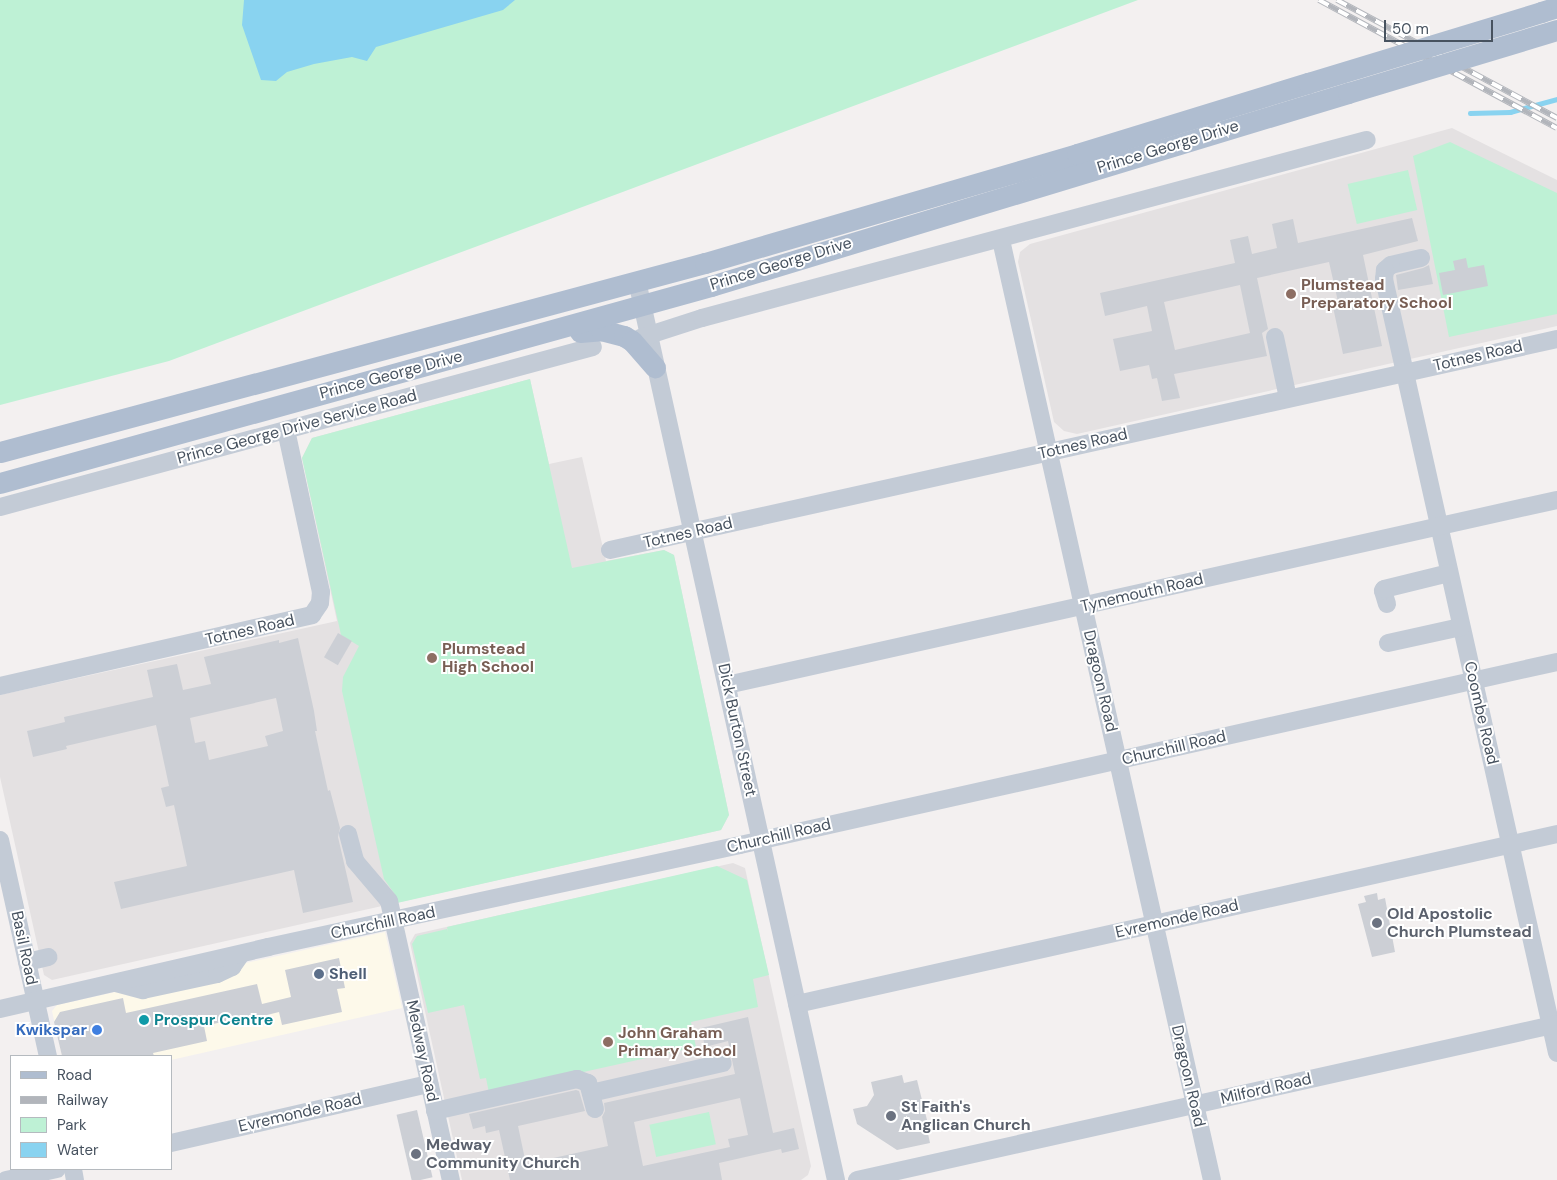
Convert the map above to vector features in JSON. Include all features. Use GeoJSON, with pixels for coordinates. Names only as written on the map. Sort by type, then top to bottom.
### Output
{"type":"FeatureCollection","features":[{"type":"Feature","properties":{"kind":"main road","name":"Prince George Drive"},"geometry":{"type":"LineString","coordinates":[[0,452],[637,281],[1067,157],[1549,10]]}},
{"type":"Feature","properties":{"kind":"main road","name":"Prince George Drive"},"geometry":{"type":"LineString","coordinates":[[0,483],[643,305],[1557,30]]}},
{"type":"Feature","properties":{"kind":"main road"},"geometry":{"type":"LineString","coordinates":[[476,352],[592,330],[641,338],[655,367]]}},
{"type":"Feature","properties":{"kind":"street","name":"Prince George Drive"},"geometry":{"type":"LineString","coordinates":[[641,338],[702,318],[1001,240],[1096,212],[1367,140]]}},
{"type":"Feature","properties":{"kind":"street","name":"Dragoon Road"},"geometry":{"type":"LineString","coordinates":[[1001,240],[1212,1180]]}},
{"type":"Feature","properties":{"kind":"street","name":"Coombe Road"},"geometry":{"type":"LineString","coordinates":[[1421,258],[1391,265],[1384,274],[1404,372],[1510,845],[1554,1025],[1557,1054]]}},
{"type":"Feature","properties":{"kind":"street"},"geometry":{"type":"LineString","coordinates":[[637,281],[643,305],[641,338]]}},
{"type":"Feature","properties":{"kind":"street"},"geometry":{"type":"LineString","coordinates":[[1275,337],[1288,398]]}},
{"type":"Feature","properties":{"kind":"street","name":"Totnes Road"},"geometry":{"type":"LineString","coordinates":[[610,550],[1557,338]]}},
{"type":"Feature","properties":{"kind":"street","name":"Prince George Drive Service Road"},"geometry":{"type":"LineString","coordinates":[[0,507],[593,348]]}},
{"type":"Feature","properties":{"kind":"street","name":"Dick Burton Street"},"geometry":{"type":"LineString","coordinates":[[655,367],[836,1180]]}},
{"type":"Feature","properties":{"kind":"street","name":"Totnes Road"},"geometry":{"type":"LineString","coordinates":[[0,686],[312,615],[320,603],[321,592],[286,430]]}},
{"type":"Feature","properties":{"kind":"street","name":"Tynemouth Road"},"geometry":{"type":"LineString","coordinates":[[727,685],[1557,500]]}},
{"type":"Feature","properties":{"kind":"street"},"geometry":{"type":"LineString","coordinates":[[1386,604],[1384,589],[1449,572]]}},
{"type":"Feature","properties":{"kind":"street"},"geometry":{"type":"LineString","coordinates":[[1388,643],[1461,627]]}},
{"type":"Feature","properties":{"kind":"street","name":"Churchill Road"},"geometry":{"type":"LineString","coordinates":[[0,1009],[116,983],[208,953],[241,954],[1557,662]]}},
{"type":"Feature","properties":{"kind":"street","name":"Medway Road"},"geometry":{"type":"LineString","coordinates":[[348,834],[355,860],[386,896],[451,1180]]}},
{"type":"Feature","properties":{"kind":"street","name":"Evremonde Road"},"geometry":{"type":"LineString","coordinates":[[797,1004],[1557,834]]}},
{"type":"Feature","properties":{"kind":"street","name":"Basil Road"},"geometry":{"type":"LineString","coordinates":[[0,844],[48,1055]]}},
{"type":"Feature","properties":{"kind":"street"},"geometry":{"type":"LineString","coordinates":[[116,983],[143,990],[217,974],[232,967],[241,954]]}},
{"type":"Feature","properties":{"kind":"street"},"geometry":{"type":"LineString","coordinates":[[27,962],[48,957]]}},
{"type":"Feature","properties":{"kind":"street","name":"Milford Road"},"geometry":{"type":"LineString","coordinates":[[857,1180],[1554,1025]]}},
{"type":"Feature","properties":{"kind":"street"},"geometry":{"type":"LineString","coordinates":[[436,1111],[577,1079],[588,1083],[593,1101],[723,1063]]}},
{"type":"Feature","properties":{"kind":"street","name":"Evremonde Road"},"geometry":{"type":"LineString","coordinates":[[172,1143],[429,1084]]}},
{"type":"Feature","properties":{"kind":"street"},"geometry":{"type":"LineString","coordinates":[[6,1180],[52,1170]]}},
{"type":"Feature","properties":{"kind":"shaded area","name":"Plumstead Preparatory School"},"geometry":{"type":"Polygon","coordinates":[[[1452,128],[1557,180],[1557,326],[1077,434],[1064,431],[1054,422],[1018,262],[1020,252],[1030,244],[1452,128]]]}},
{"type":"Feature","properties":{"kind":"shaded area","name":"Plumstead High School"},"geometry":{"type":"Polygon","coordinates":[[[530,379],[549,464],[582,457],[606,561],[664,550],[674,555],[729,815],[721,830],[52,980],[44,975],[0,777],[0,695],[337,621],[302,458],[312,438],[530,379]]]}},
{"type":"Feature","properties":{"kind":"shaded area","name":"John Graham Primary School"},"geometry":{"type":"Polygon","coordinates":[[[733,863],[745,868],[811,1166],[808,1175],[801,1180],[462,1180],[410,943],[415,934],[733,863]]]}},
{"type":"Feature","properties":{"kind":"shaded area"},"geometry":{"type":"Polygon","coordinates":[[[385,932],[402,1008],[172,1060],[172,1055],[62,1055],[52,1011],[57,1005],[385,932]]]}},
{"type":"Feature","properties":{"kind":"green space"},"geometry":{"type":"Polygon","coordinates":[[[0,0],[1138,0],[169,361],[0,405],[0,0]]]}},
{"type":"Feature","properties":{"kind":"green space"},"geometry":{"type":"Polygon","coordinates":[[[1450,142],[1557,193],[1557,314],[1449,337],[1413,156],[1450,142]]]}},
{"type":"Feature","properties":{"kind":"green space"},"geometry":{"type":"Polygon","coordinates":[[[1408,170],[1417,210],[1357,224],[1348,184],[1408,170]]]}},
{"type":"Feature","properties":{"kind":"green space"},"geometry":{"type":"Polygon","coordinates":[[[530,379],[572,568],[664,550],[674,555],[729,815],[721,830],[397,903],[394,893],[384,879],[342,691],[343,677],[359,646],[341,635],[302,458],[312,438],[530,379]]]}},
{"type":"Feature","properties":{"kind":"green space"},"geometry":{"type":"Polygon","coordinates":[[[717,866],[747,880],[769,975],[753,979],[758,1007],[691,1022],[696,1047],[489,1093],[486,1078],[480,1079],[464,1005],[428,1013],[412,944],[417,936],[447,929],[448,932],[447,927],[717,866]]]}},
{"type":"Feature","properties":{"kind":"green space"},"geometry":{"type":"Polygon","coordinates":[[[709,1112],[716,1144],[656,1157],[649,1125],[709,1112]]]}},
{"type":"Feature","properties":{"kind":"water"},"geometry":{"type":"Polygon","coordinates":[[[244,0],[515,0],[503,10],[376,47],[367,61],[352,57],[314,64],[287,72],[276,81],[261,80],[242,25],[244,0]]]}},
{"type":"Feature","properties":{"kind":"building"},"geometry":{"type":"Polygon","coordinates":[[[1412,218],[1418,241],[1363,255],[1382,346],[1343,354],[1333,307],[1339,306],[1329,262],[1257,278],[1268,329],[1262,333],[1267,356],[1174,374],[1180,398],[1162,401],[1157,378],[1152,379],[1149,365],[1120,371],[1113,339],[1152,331],[1147,306],[1105,316],[1100,293],[1235,263],[1230,240],[1248,236],[1252,254],[1277,248],[1272,224],[1293,219],[1298,243],[1412,218]],[[1240,285],[1164,302],[1175,350],[1250,333],[1240,285]]]}},
{"type":"Feature","properties":{"kind":"building"},"geometry":{"type":"Polygon","coordinates":[[[1466,258],[1468,268],[1484,265],[1488,286],[1443,295],[1439,273],[1455,270],[1453,261],[1466,258]]]}},
{"type":"Feature","properties":{"kind":"building"},"geometry":{"type":"Polygon","coordinates":[[[1429,265],[1433,284],[1398,290],[1396,275],[1429,265]]]}},
{"type":"Feature","properties":{"kind":"building"},"geometry":{"type":"Polygon","coordinates":[[[338,633],[352,641],[338,665],[324,657],[338,633]]]}},
{"type":"Feature","properties":{"kind":"building"},"geometry":{"type":"Polygon","coordinates":[[[298,638],[314,711],[317,731],[315,731],[328,791],[330,790],[340,828],[338,837],[353,902],[303,913],[294,870],[121,909],[114,882],[187,866],[174,805],[166,807],[161,788],[169,786],[156,725],[66,746],[67,749],[33,757],[27,731],[65,722],[64,717],[153,697],[147,670],[177,664],[183,690],[211,684],[204,657],[279,640],[279,643],[298,638]],[[276,698],[190,718],[195,743],[205,741],[209,760],[268,746],[265,736],[283,731],[276,698]]]}},
{"type":"Feature","properties":{"kind":"building","name":"Old Apostolic Church Plumstead"},"geometry":{"type":"Polygon","coordinates":[[[1377,893],[1378,900],[1385,898],[1395,952],[1372,957],[1358,904],[1366,902],[1364,896],[1377,893]]]}},
{"type":"Feature","properties":{"kind":"building","name":"Prospur Centre"},"geometry":{"type":"Polygon","coordinates":[[[339,958],[345,988],[337,989],[342,1012],[282,1025],[279,1012],[255,1018],[254,1015],[204,1026],[207,1041],[153,1053],[154,1055],[62,1055],[54,1022],[60,1012],[123,998],[126,1013],[257,984],[262,1004],[291,997],[285,970],[339,958]]]}},
{"type":"Feature","properties":{"kind":"building"},"geometry":{"type":"Polygon","coordinates":[[[748,1017],[773,1133],[794,1128],[799,1149],[782,1153],[781,1149],[719,1163],[722,1180],[510,1180],[499,1130],[486,1133],[485,1126],[473,1129],[469,1114],[576,1090],[579,1091],[585,1111],[518,1126],[526,1164],[608,1146],[602,1117],[605,1111],[604,1103],[735,1074],[728,1041],[705,1047],[701,1028],[748,1017]],[[740,1098],[634,1122],[643,1166],[730,1147],[728,1139],[748,1135],[740,1098]]]}},
{"type":"Feature","properties":{"kind":"building","name":"St Faith's Anglican Church"},"geometry":{"type":"Polygon","coordinates":[[[902,1075],[904,1083],[917,1080],[928,1124],[926,1124],[930,1143],[897,1150],[857,1124],[853,1109],[867,1106],[874,1095],[871,1082],[902,1075]]]}},
{"type":"Feature","properties":{"kind":"building","name":"Medway Community Church"},"geometry":{"type":"Polygon","coordinates":[[[417,1110],[433,1177],[412,1180],[397,1115],[417,1110]]]}},
{"type":"Feature","properties":{"kind":"waterway"},"geometry":{"type":"LineString","coordinates":[[1470,113],[1510,112],[1557,99]]}},
{"type":"Feature","properties":{"kind":"railway"},"geometry":{"type":"LineString","coordinates":[[1319,0],[1557,128]]}},
{"type":"Feature","properties":{"kind":"railway"},"geometry":{"type":"LineString","coordinates":[[1337,0],[1557,118]]}},
{"type":"Feature","properties":{"kind":"place","name":"Plumstead Preparatory School"},"geometry":{"type":"Point","coordinates":[1291,294]}},
{"type":"Feature","properties":{"kind":"place","name":"Plumstead High School"},"geometry":{"type":"Point","coordinates":[432,658]}},
{"type":"Feature","properties":{"kind":"place","name":"Old Apostolic Church Plumstead"},"geometry":{"type":"Point","coordinates":[1377,923]}},
{"type":"Feature","properties":{"kind":"place","name":"Shell"},"geometry":{"type":"Point","coordinates":[319,974]}},
{"type":"Feature","properties":{"kind":"place","name":"Prospur Centre"},"geometry":{"type":"Point","coordinates":[144,1020]}},
{"type":"Feature","properties":{"kind":"place","name":"Kwikspar"},"geometry":{"type":"Point","coordinates":[97,1030]}},
{"type":"Feature","properties":{"kind":"place","name":"John Graham Primary School"},"geometry":{"type":"Point","coordinates":[608,1042]}},
{"type":"Feature","properties":{"kind":"place","name":"St Faith's Anglican Church"},"geometry":{"type":"Point","coordinates":[891,1116]}},
{"type":"Feature","properties":{"kind":"place","name":"Medway Community Church"},"geometry":{"type":"Point","coordinates":[416,1154]}}]}
